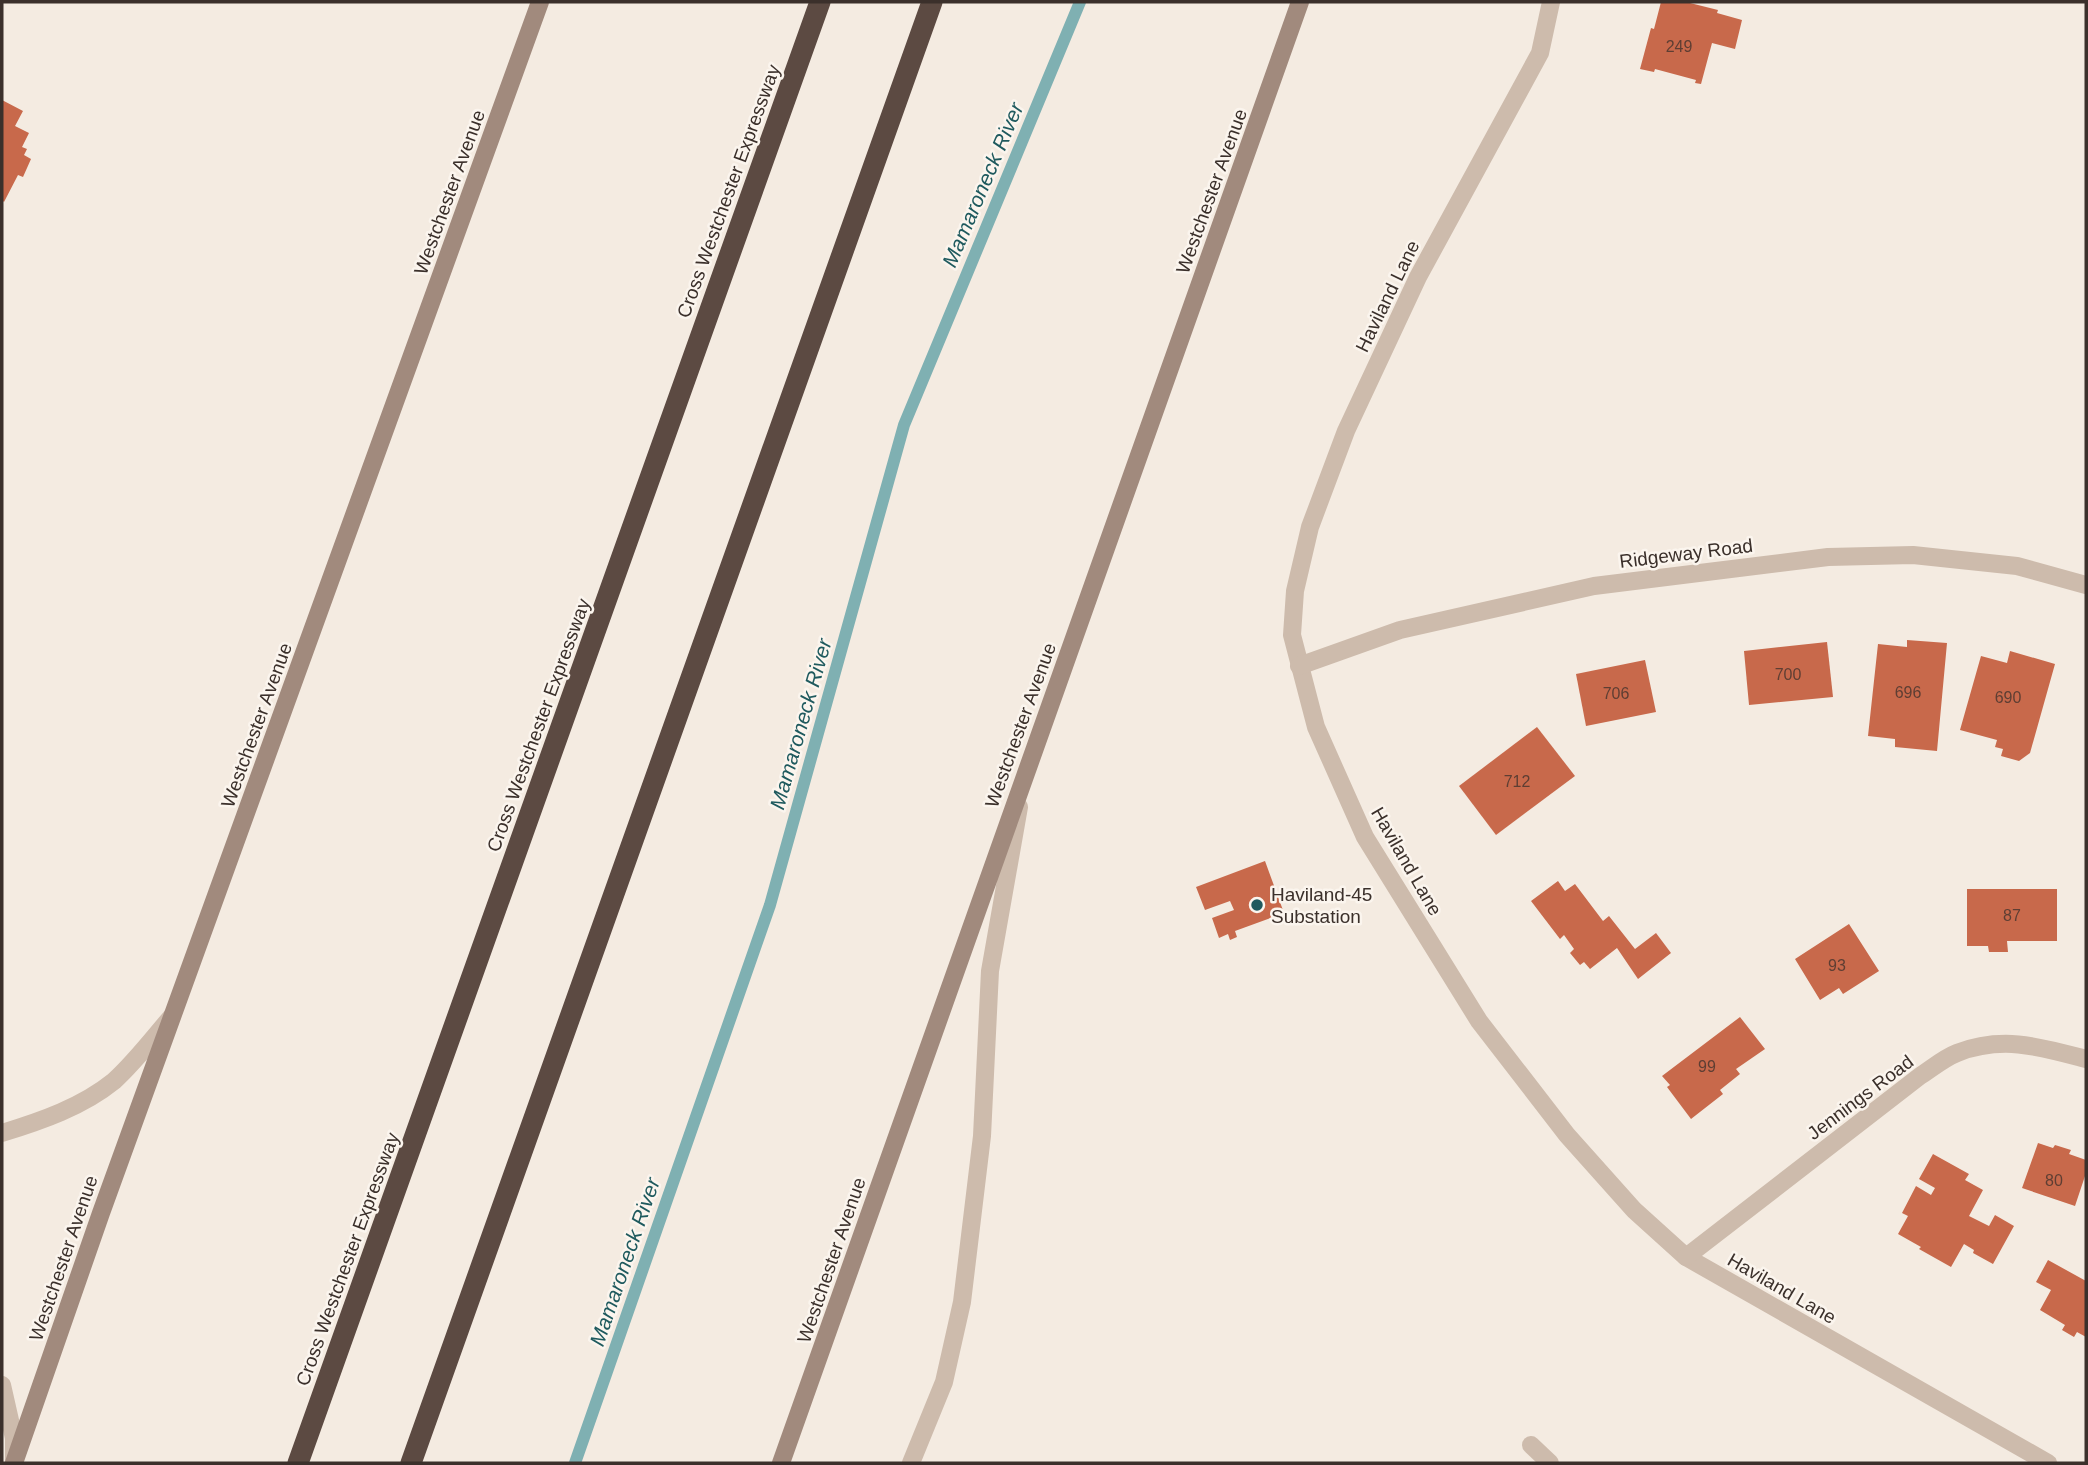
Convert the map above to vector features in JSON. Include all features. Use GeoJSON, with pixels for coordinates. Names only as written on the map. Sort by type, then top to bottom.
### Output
{"type":"FeatureCollection","features":[{"type":"Feature","properties":{"kind":"highway","name":"Cross Westchester Expressway"},"geometry":{"type":"LineString","coordinates":[[298,1463],[820,2]]}},
{"type":"Feature","properties":{"kind":"highway"},"geometry":{"type":"LineString","coordinates":[[411,1463],[932,2]]}},
{"type":"Feature","properties":{"kind":"main road"},"geometry":{"type":"LineString","coordinates":[[528,2],[529,34]]}},
{"type":"Feature","properties":{"kind":"main road","name":"Westchester Avenue"},"geometry":{"type":"LineString","coordinates":[[14,1463],[101,1213],[540,2]]}},
{"type":"Feature","properties":{"kind":"main road","name":"Westchester Avenue"},"geometry":{"type":"LineString","coordinates":[[781,1463],[1300,2]]}},
{"type":"Feature","properties":{"kind":"street","name":"Haviland Lane"},"geometry":{"type":"LineString","coordinates":[[1551,2],[1540,53],[1418,277],[1346,431],[1310,527],[1295,591],[1292,635],[1316,727],[1365,836],[1479,1021],[1576,1144],[1633,1210],[1686,1258],[2048,1463]]}},
{"type":"Feature","properties":{"kind":"street","name":"Ridgeway Road"},"geometry":{"type":"LineString","coordinates":[[1299,666],[1400,630],[1594,586],[1828,557],[1913,555],[1991,563],[2017,566],[2086,585]]}},
{"type":"Feature","properties":{"kind":"street"},"geometry":{"type":"LineString","coordinates":[[911,1463],[944,1382],[962,1302],[982,1136],[990,971],[1026,769]]}},
{"type":"Feature","properties":{"kind":"street"},"geometry":{"type":"LineString","coordinates":[[2,1133],[46,1120],[78,1104],[114,1080],[172,1016]]}},
{"type":"Feature","properties":{"kind":"street","name":"Jennings Road"},"geometry":{"type":"LineString","coordinates":[[1686,1258],[1920,1076],[1955,1053],[1996,1042],[2034,1045],[2086,1059]]}},
{"type":"Feature","properties":{"kind":"street"},"geometry":{"type":"LineString","coordinates":[[2,1385],[14,1438],[14,1463]]}},
{"type":"Feature","properties":{"kind":"street"},"geometry":{"type":"LineString","coordinates":[[1531,1445],[1550,1463]]}},
{"type":"Feature","properties":{"kind":"building"},"geometry":{"type":"Polygon","coordinates":[[[1661,2],[1686,2],[1718,10],[1717,13],[1742,20],[1735,49],[1712,43],[1701,84],[1695,83],[1696,80],[1655,69],[1654,72],[1640,69],[1661,2]]]}},
{"type":"Feature","properties":{"kind":"building"},"geometry":{"type":"Polygon","coordinates":[[[2,100],[23,111],[15,126],[29,133],[22,147],[27,149],[24,155],[31,159],[23,177],[18,175],[4,202],[2,200],[2,100]]]}},
{"type":"Feature","properties":{"kind":"building"},"geometry":{"type":"Polygon","coordinates":[[[1907,640],[1947,643],[1937,751],[1895,747],[1895,739],[1868,736],[1878,644],[1907,647],[1907,640]]]}},
{"type":"Feature","properties":{"kind":"building"},"geometry":{"type":"Polygon","coordinates":[[[1827,642],[1833,697],[1749,705],[1744,651],[1827,642]]]}},
{"type":"Feature","properties":{"kind":"building"},"geometry":{"type":"Polygon","coordinates":[[[2010,651],[2055,664],[2030,753],[2019,761],[2001,756],[2003,749],[1995,747],[1997,740],[1960,730],[1981,656],[2007,663],[2010,651]]]}},
{"type":"Feature","properties":{"kind":"building"},"geometry":{"type":"Polygon","coordinates":[[[1645,660],[1656,712],[1586,726],[1576,674],[1645,660]]]}},
{"type":"Feature","properties":{"kind":"building"},"geometry":{"type":"Polygon","coordinates":[[[1537,727],[1575,776],[1496,835],[1459,786],[1537,727]]]}},
{"type":"Feature","properties":{"kind":"building","name":"Haviland-45 Substation"},"geometry":{"type":"Polygon","coordinates":[[[1265,861],[1284,913],[1235,931],[1237,937],[1230,940],[1228,934],[1219,938],[1212,918],[1234,910],[1230,901],[1205,910],[1196,887],[1265,861]]]}},
{"type":"Feature","properties":{"kind":"building"},"geometry":{"type":"Polygon","coordinates":[[[1558,881],[1565,891],[1575,884],[1603,921],[1609,916],[1635,949],[1656,933],[1671,953],[1638,979],[1617,948],[1590,969],[1584,962],[1580,965],[1570,953],[1574,949],[1564,935],[1560,939],[1531,901],[1558,881]]]}},
{"type":"Feature","properties":{"kind":"building"},"geometry":{"type":"Polygon","coordinates":[[[1967,889],[2057,889],[2057,941],[2007,941],[2008,952],[1989,952],[1988,946],[1967,946],[1967,889]]]}},
{"type":"Feature","properties":{"kind":"building"},"geometry":{"type":"Polygon","coordinates":[[[1849,924],[1879,971],[1843,994],[1839,988],[1820,1000],[1795,959],[1849,924]]]}},
{"type":"Feature","properties":{"kind":"building"},"geometry":{"type":"Polygon","coordinates":[[[1740,1017],[1765,1049],[1736,1069],[1740,1074],[1720,1090],[1723,1094],[1691,1119],[1662,1076],[1740,1017]]]}},
{"type":"Feature","properties":{"kind":"building"},"geometry":{"type":"Polygon","coordinates":[[[2038,1143],[2071,1150],[2069,1154],[2086,1160],[2086,1173],[2075,1206],[2022,1188],[2038,1143]]]}},
{"type":"Feature","properties":{"kind":"building"},"geometry":{"type":"Polygon","coordinates":[[[1933,1154],[1969,1174],[1965,1180],[1983,1190],[1969,1216],[1989,1226],[1995,1215],[2014,1226],[1993,1264],[1973,1253],[1974,1250],[1964,1244],[1951,1267],[1898,1234],[1908,1216],[1902,1213],[1916,1186],[1931,1195],[1935,1188],[1919,1179],[1933,1154]]]}},
{"type":"Feature","properties":{"kind":"building"},"geometry":{"type":"Polygon","coordinates":[[[2048,1260],[2086,1281],[2086,1337],[2077,1332],[2074,1337],[2062,1330],[2065,1325],[2040,1310],[2051,1290],[2036,1282],[2048,1260]]]}},
{"type":"Feature","properties":{"kind":"waterway","name":"Mamaroneck River"},"geometry":{"type":"LineString","coordinates":[[575,1463],[770,905],[904,425],[1080,2]]}},
{"type":"Feature","properties":{"kind":"place","name":"Haviland-45 Substation"},"geometry":{"type":"Point","coordinates":[1257,905]}}]}
